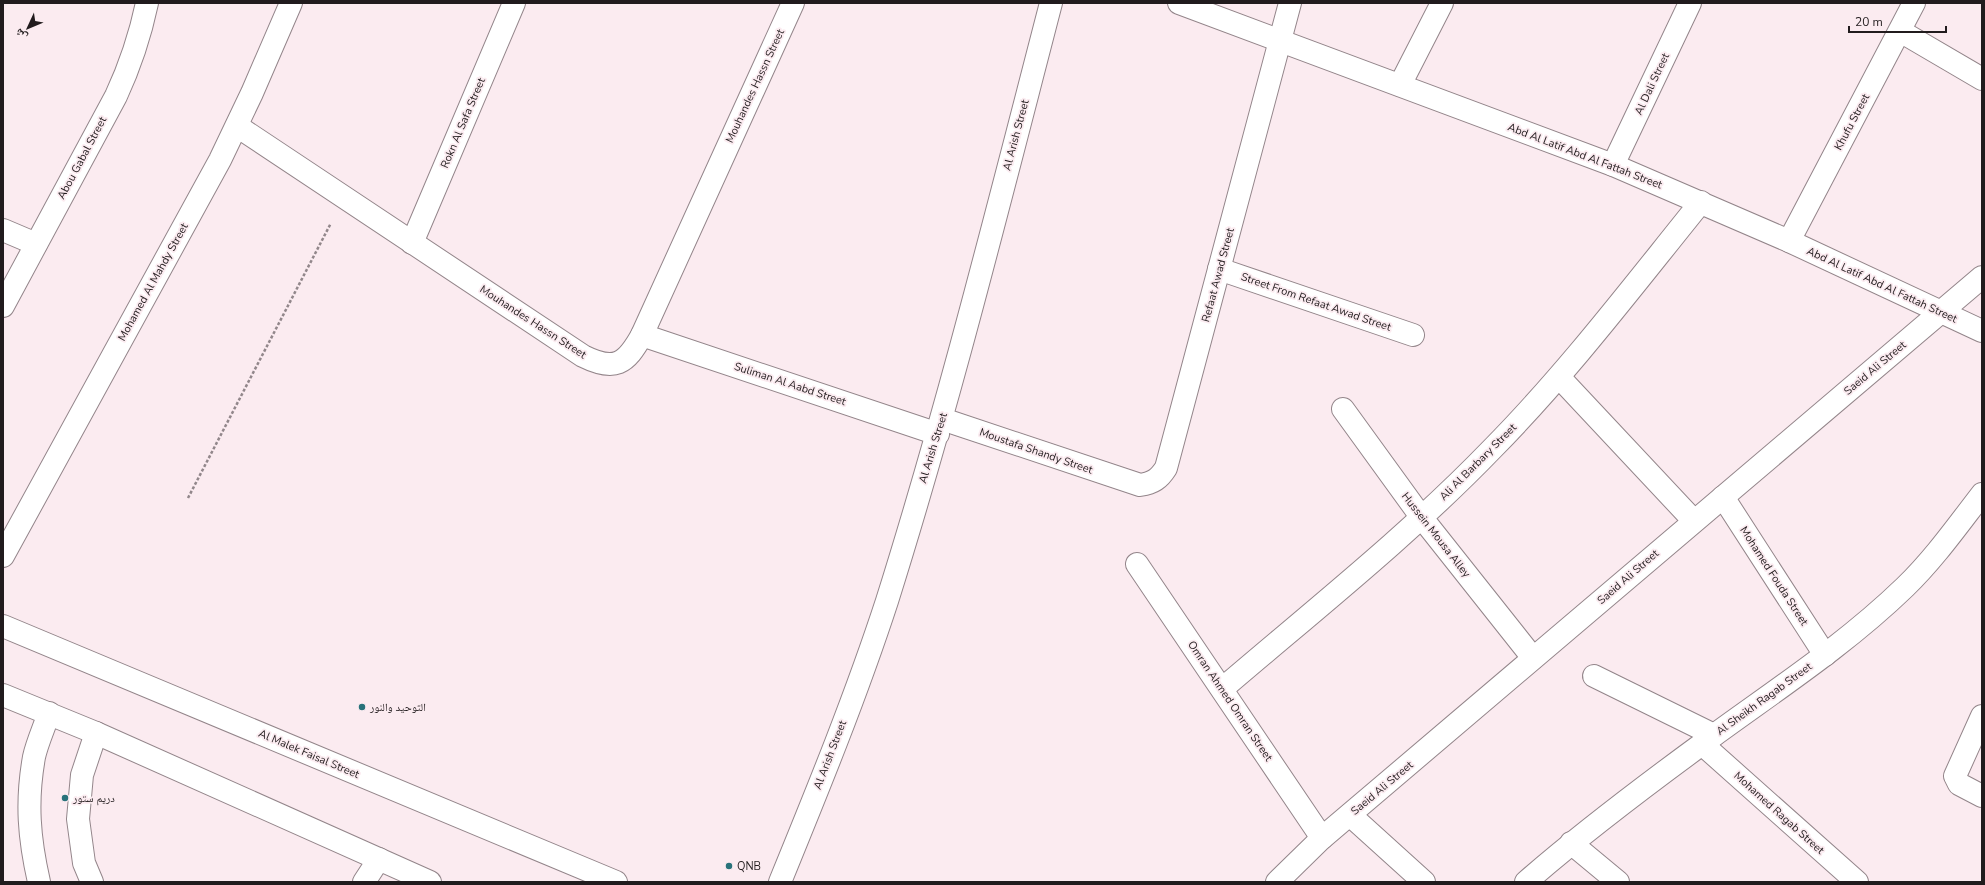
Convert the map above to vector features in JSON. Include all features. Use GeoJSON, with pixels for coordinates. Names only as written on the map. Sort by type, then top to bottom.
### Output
{"type":"FeatureCollection","features":[{"type":"Feature","properties":{"kind":"street","name":"Mohamed Al Mahdy Street"},"geometry":{"type":"LineString","coordinates":[[3,556],[209,180],[237,126],[291,3]]}},
{"type":"Feature","properties":{"kind":"street","name":"Rokn Al Safa Street"},"geometry":{"type":"LineString","coordinates":[[412,243],[514,3]]}},
{"type":"Feature","properties":{"kind":"street","name":"Mouhandes Hassn Street"},"geometry":{"type":"LineString","coordinates":[[237,126],[412,243],[593,361],[611,365],[620,363],[631,352],[642,334],[793,3]]}},
{"type":"Feature","properties":{"kind":"street","name":"Al Arish Street"},"geometry":{"type":"LineString","coordinates":[[780,882],[826,770],[886,604],[940,426],[1051,3]]}},
{"type":"Feature","properties":{"kind":"street","name":"Abd Al Latif Abd Al Fattah Street"},"geometry":{"type":"LineString","coordinates":[[1179,3],[1613,165],[1789,241],[1982,331]]}},
{"type":"Feature","properties":{"kind":"street","name":"Refaat Awad Street"},"geometry":{"type":"LineString","coordinates":[[1129,482],[1140,486],[1151,484],[1160,477],[1166,468],[1290,3]]}},
{"type":"Feature","properties":{"kind":"street"},"geometry":{"type":"LineString","coordinates":[[1400,85],[1442,3]]}},
{"type":"Feature","properties":{"kind":"street","name":"Al Dali Street"},"geometry":{"type":"LineString","coordinates":[[1613,165],[1690,3]]}},
{"type":"Feature","properties":{"kind":"street","name":"Khufu Street"},"geometry":{"type":"LineString","coordinates":[[1789,241],[1914,3]]}},
{"type":"Feature","properties":{"kind":"street","name":"Abou Gabal Street"},"geometry":{"type":"LineString","coordinates":[[3,306],[116,96],[129,68],[142,5]]}},
{"type":"Feature","properties":{"kind":"street"},"geometry":{"type":"LineString","coordinates":[[1900,31],[1982,79]]}},
{"type":"Feature","properties":{"kind":"street","name":"Ali Al Barbary Street"},"geometry":{"type":"LineString","coordinates":[[1222,690],[1422,518],[1492,449],[1559,377],[1701,202]]}},
{"type":"Feature","properties":{"kind":"street"},"geometry":{"type":"LineString","coordinates":[[3,230],[36,244]]}},
{"type":"Feature","properties":{"kind":"street","name":"Street From Refaat Awad Street"},"geometry":{"type":"LineString","coordinates":[[1219,269],[1413,335]]}},
{"type":"Feature","properties":{"kind":"street","name":"Saeid Ali Street"},"geometry":{"type":"LineString","coordinates":[[1277,882],[1322,838],[1982,277]]}},
{"type":"Feature","properties":{"kind":"street","name":"Suliman Al Aabd Street"},"geometry":{"type":"LineString","coordinates":[[642,334],[940,426]]}},
{"type":"Feature","properties":{"kind":"street"},"geometry":{"type":"LineString","coordinates":[[1559,377],[1694,521]]}},
{"type":"Feature","properties":{"kind":"street","name":"Hussein Mousa Alley"},"geometry":{"type":"LineString","coordinates":[[1342,409],[1422,518],[1533,658]]}},
{"type":"Feature","properties":{"kind":"street","name":"Moustafa Shandy Street"},"geometry":{"type":"LineString","coordinates":[[940,426],[1129,482]]}},
{"type":"Feature","properties":{"kind":"street","name":"Al Sheikh Ragab Street"},"geometry":{"type":"LineString","coordinates":[[1526,882],[1571,843],[1708,739],[1825,655],[1867,622],[1906,586],[1941,547],[1982,494]]}},
{"type":"Feature","properties":{"kind":"street","name":"Mohamed Fouda Street"},"geometry":{"type":"LineString","coordinates":[[1723,497],[1825,655]]}},
{"type":"Feature","properties":{"kind":"street","name":"Omran Ahmed Omran Street"},"geometry":{"type":"LineString","coordinates":[[1137,564],[1322,838]]}},
{"type":"Feature","properties":{"kind":"street","name":"Al Malek Faisal Street"},"geometry":{"type":"LineString","coordinates":[[3,626],[616,882]]}},
{"type":"Feature","properties":{"kind":"street","name":"Mohamed Ragab Street"},"geometry":{"type":"LineString","coordinates":[[1594,676],[1708,739],[1857,882]]}},
{"type":"Feature","properties":{"kind":"street"},"geometry":{"type":"LineString","coordinates":[[3,695],[96,733],[430,882]]}},
{"type":"Feature","properties":{"kind":"street"},"geometry":{"type":"LineString","coordinates":[[39,882],[31,848],[28,801],[35,756],[49,714]]}},
{"type":"Feature","properties":{"kind":"street"},"geometry":{"type":"LineString","coordinates":[[1982,716],[1955,773],[1955,779],[1959,784],[1982,796]]}},
{"type":"Feature","properties":{"kind":"street"},"geometry":{"type":"LineString","coordinates":[[92,882],[84,863],[78,819],[82,775],[96,733]]}},
{"type":"Feature","properties":{"kind":"street"},"geometry":{"type":"LineString","coordinates":[[1350,815],[1424,882]]}},
{"type":"Feature","properties":{"kind":"street"},"geometry":{"type":"LineString","coordinates":[[1571,843],[1618,882]]}},
{"type":"Feature","properties":{"kind":"street"},"geometry":{"type":"LineString","coordinates":[[364,882],[379,859]]}},
{"type":"Feature","properties":{"kind":"path"},"geometry":{"type":"LineString","coordinates":[[188,498],[344,198]]}},
{"type":"Feature","properties":{"kind":"place","name":"التوحيد والنور"},"geometry":{"type":"Point","coordinates":[362,707]}},
{"type":"Feature","properties":{"kind":"place","name":"دريم ستور"},"geometry":{"type":"Point","coordinates":[65,798]}},
{"type":"Feature","properties":{"kind":"place","name":"QNB"},"geometry":{"type":"Point","coordinates":[729,866]}}]}
